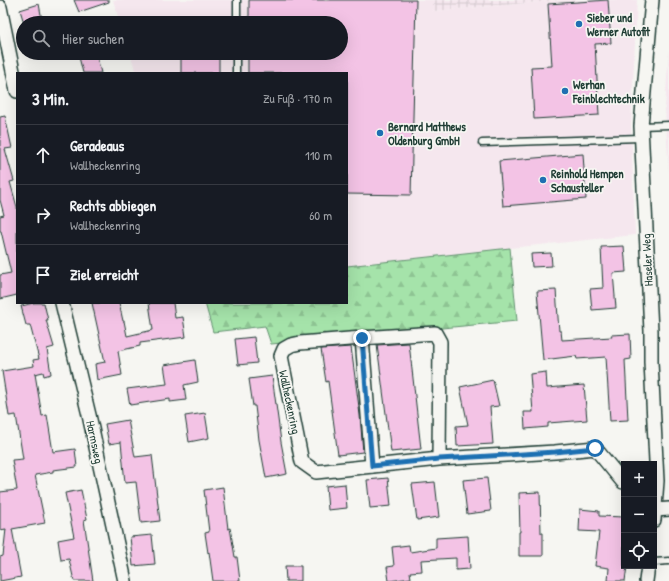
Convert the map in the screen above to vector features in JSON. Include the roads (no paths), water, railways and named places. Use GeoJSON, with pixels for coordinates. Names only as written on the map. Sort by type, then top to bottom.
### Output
{"type":"FeatureCollection","features":[{"type":"Feature","properties":{"kind":"street","name":"Haseler Weg"},"geometry":{"type":"LineString","coordinates":[[652,0],[641,132],[650,317],[654,461]]}},
{"type":"Feature","properties":{"kind":"street"},"geometry":{"type":"LineString","coordinates":[[0,6],[16,86]]}},
{"type":"Feature","properties":{"kind":"street","name":"Harmsweg"},"geometry":{"type":"LineString","coordinates":[[62,304],[89,415],[124,581]]}},
{"type":"Feature","properties":{"kind":"street","name":"Wallheckenring"},"geometry":{"type":"LineString","coordinates":[[439,459],[440,342],[435,333],[300,343],[291,345],[284,349],[281,356],[302,462],[316,472],[439,459],[595,448],[621,478]]}},
{"type":"Feature","properties":{"kind":"street"},"geometry":{"type":"LineString","coordinates":[[362,338],[372,466]]}},
{"type":"Feature","properties":{"kind":"street"},"geometry":{"type":"LineString","coordinates":[[657,514],[669,508]]}},
{"type":"Feature","properties":{"kind":"street"},"geometry":{"type":"LineString","coordinates":[[646,581],[648,569]]}},
{"type":"Feature","properties":{"kind":"lane"},"geometry":{"type":"LineString","coordinates":[[237,0],[237,16]]}},
{"type":"Feature","properties":{"kind":"lane"},"geometry":{"type":"LineString","coordinates":[[236,60],[236,72]]}},
{"type":"Feature","properties":{"kind":"lane"},"geometry":{"type":"LineString","coordinates":[[482,143],[641,132],[669,125]]}},
{"type":"Feature","properties":{"kind":"lane"},"geometry":{"type":"LineString","coordinates":[[657,562],[669,561]]}},
{"type":"Feature","properties":{"kind":"place","name":"Sieber und Werner Autofit"},"geometry":{"type":"Point","coordinates":[579,24]}},
{"type":"Feature","properties":{"kind":"place","name":"Werhan Feinblechtechnik"},"geometry":{"type":"Point","coordinates":[565,91]}},
{"type":"Feature","properties":{"kind":"place","name":"Bernard Matthews Oldenburg GmbH"},"geometry":{"type":"Point","coordinates":[380,133]}},
{"type":"Feature","properties":{"kind":"place","name":"Reinhold Hempen Schausteller"},"geometry":{"type":"Point","coordinates":[543,180]}}]}
